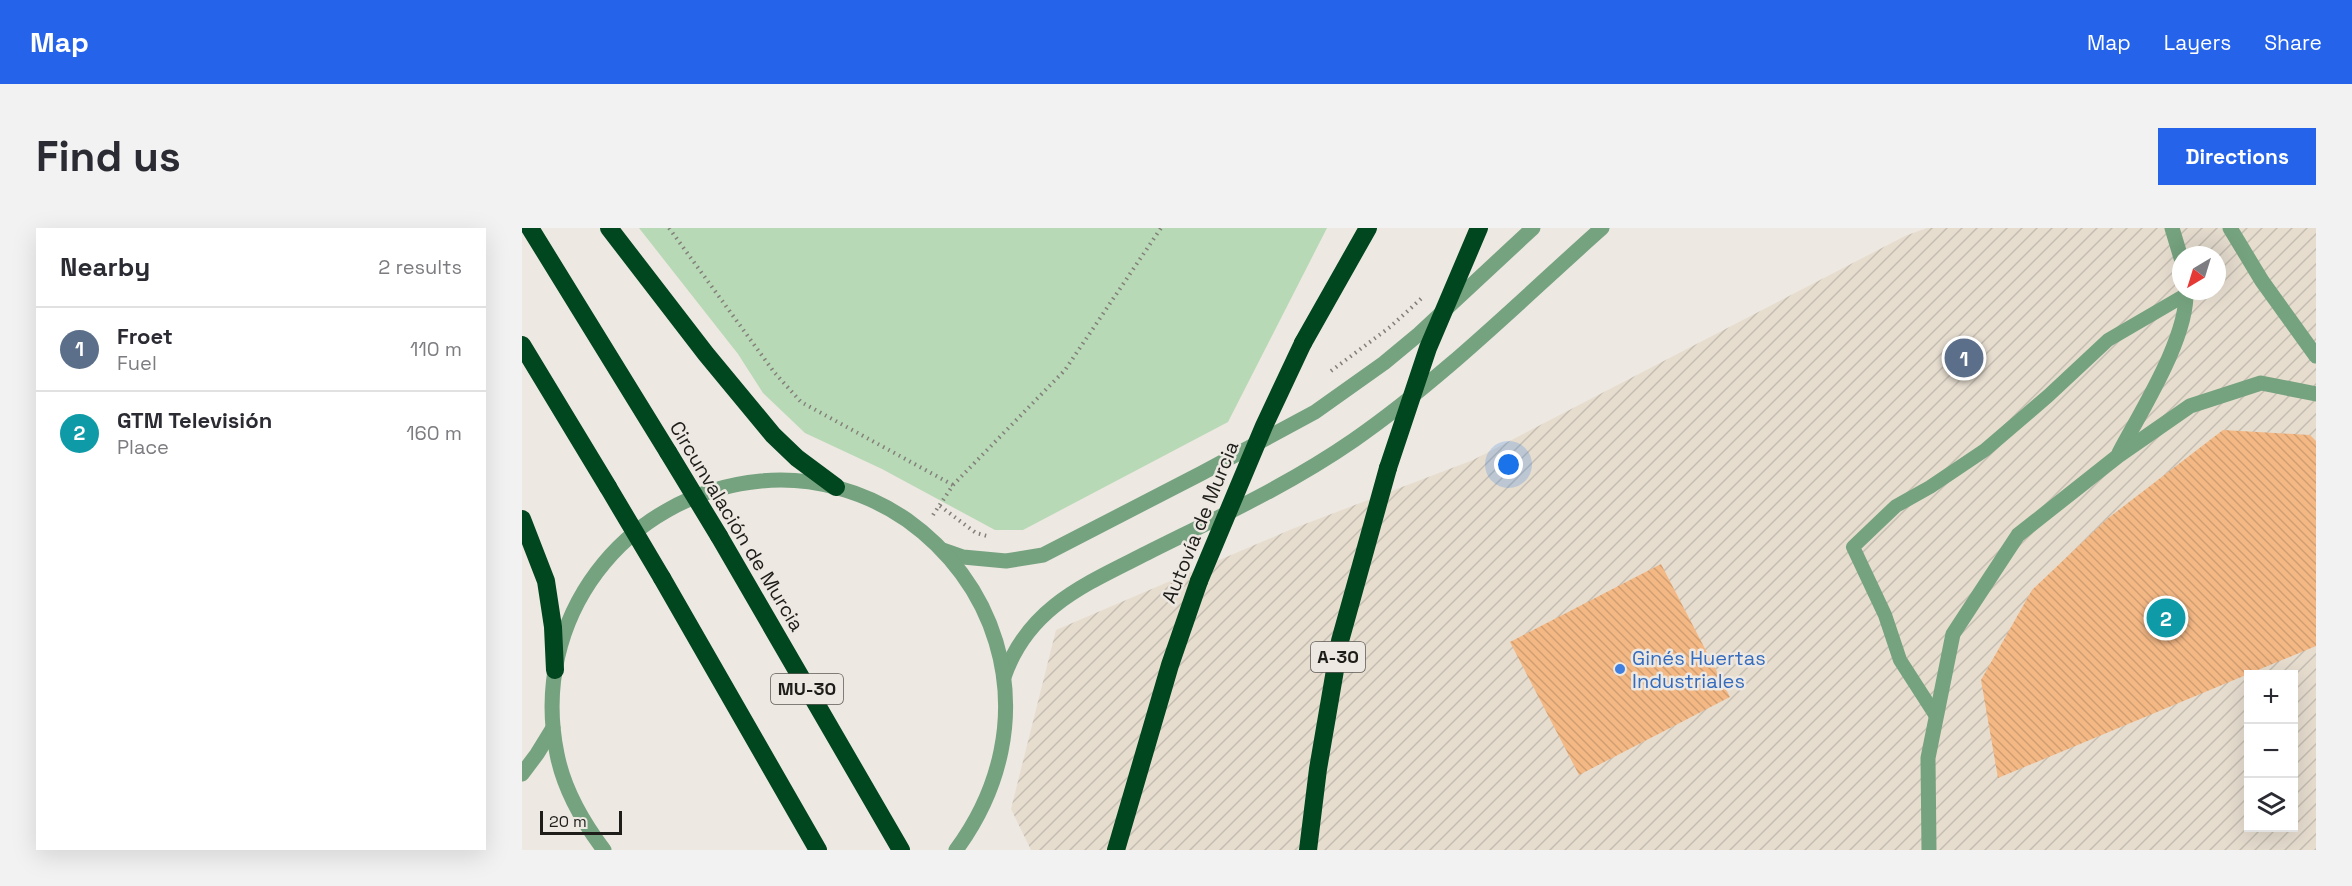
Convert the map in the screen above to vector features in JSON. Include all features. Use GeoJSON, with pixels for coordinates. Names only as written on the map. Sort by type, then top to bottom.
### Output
{"type":"FeatureCollection","features":[{"type":"Feature","properties":{"kind":"highway","name":"Circunvalación de Murcia"},"geometry":{"type":"LineString","coordinates":[[530,228],[668,452],[898,846]]}},
{"type":"Feature","properties":{"kind":"highway"},"geometry":{"type":"LineString","coordinates":[[609,228],[766,428],[797,458],[836,487]]}},
{"type":"Feature","properties":{"kind":"highway","name":"Autovía de Murcia"},"geometry":{"type":"LineString","coordinates":[[1116,850],[1170,664],[1198,581],[1259,437],[1303,343],[1368,228]]}},
{"type":"Feature","properties":{"kind":"highway","name":"A-30"},"geometry":{"type":"LineString","coordinates":[[1308,850],[1318,769],[1340,641],[1388,468],[1428,348],[1479,228]]}},
{"type":"Feature","properties":{"kind":"highway"},"geometry":{"type":"LineString","coordinates":[[522,345],[662,578],[818,850]]}},
{"type":"Feature","properties":{"kind":"highway"},"geometry":{"type":"LineString","coordinates":[[522,519],[546,581],[553,627],[555,670]]}},
{"type":"Feature","properties":{"kind":"street"},"geometry":{"type":"LineString","coordinates":[[943,550],[963,557],[1006,561],[1043,555],[1145,504],[1315,412],[1384,363],[1419,334],[1533,228]]}},
{"type":"Feature","properties":{"kind":"street"},"geometry":{"type":"LineString","coordinates":[[1004,677],[1027,633],[1050,607],[1085,585],[1296,476],[1354,440],[1438,374],[1602,228]]}},
{"type":"Feature","properties":{"kind":"street"},"geometry":{"type":"LineString","coordinates":[[2172,228],[2177,246]]}},
{"type":"Feature","properties":{"kind":"street"},"geometry":{"type":"LineString","coordinates":[[2230,228],[2262,281],[2316,356]]}},
{"type":"Feature","properties":{"kind":"street"},"geometry":{"type":"LineString","coordinates":[[2118,456],[2167,360],[2183,319],[2185,300]]}},
{"type":"Feature","properties":{"kind":"street"},"geometry":{"type":"LineString","coordinates":[[1929,850],[1928,758],[1953,634],[2018,535],[2118,456],[2190,406],[2261,383],[2316,394]]}},
{"type":"Feature","properties":{"kind":"street"},"geometry":{"type":"LineString","coordinates":[[604,850],[575,806],[557,755],[553,728],[555,670],[562,640],[574,610],[589,583],[622,543],[654,517],[682,501],[711,490],[742,483],[773,480],[805,481],[836,487],[886,507],[922,531],[943,550],[972,588],[984,609],[993,631],[1004,677],[1007,707],[1004,738],[998,768],[988,797],[956,850]]}},
{"type":"Feature","properties":{"kind":"street"},"geometry":{"type":"LineString","coordinates":[[522,774],[553,728]]}},
{"type":"Feature","properties":{"kind":"lane"},"geometry":{"type":"LineString","coordinates":[[1936,716],[1900,660],[1885,615],[1853,547],[1896,506],[1930,487],[1984,450],[2048,396],[2108,340],[2174,300]]}},
{"type":"Feature","properties":{"kind":"path"},"geometry":{"type":"LineString","coordinates":[[669,228],[774,372],[801,402],[952,485]]}},
{"type":"Feature","properties":{"kind":"path"},"geometry":{"type":"LineString","coordinates":[[922,531],[952,485],[1065,370],[1161,228]]}},
{"type":"Feature","properties":{"kind":"path"},"geometry":{"type":"LineString","coordinates":[[1328,374],[1390,327],[1424,297]]}},
{"type":"Feature","properties":{"kind":"path"},"geometry":{"type":"LineString","coordinates":[[940,506],[976,532],[995,539]]}},
{"type":"Feature","properties":{"kind":"shaded area"},"geometry":{"type":"Polygon","coordinates":[[[1927,228],[2316,228],[2316,850],[1031,850],[1011,809],[1056,630],[1292,529],[1473,460],[1905,236],[1927,228]]]}},
{"type":"Feature","properties":{"kind":"green space"},"geometry":{"type":"Polygon","coordinates":[[[639,228],[1327,228],[1228,422],[1023,530],[995,530],[882,469],[805,433],[763,393],[738,354],[639,228]]]}},
{"type":"Feature","properties":{"kind":"building"},"geometry":{"type":"Polygon","coordinates":[[[2223,430],[2310,435],[2316,441],[2316,646],[2258,670],[2244,670],[2244,676],[1998,778],[1981,680],[2032,590],[2107,519],[2223,430]]]}},
{"type":"Feature","properties":{"kind":"building","name":"Ginés Huertas Industriales"},"geometry":{"type":"Polygon","coordinates":[[[1661,564],[1730,697],[1579,775],[1510,642],[1661,564]]]}},
{"type":"Feature","properties":{"kind":"place","name":"Froet"},"geometry":{"type":"Point","coordinates":[1964,358]}},
{"type":"Feature","properties":{"kind":"place","name":"GTM Televisión"},"geometry":{"type":"Point","coordinates":[2166,618]}},
{"type":"Feature","properties":{"kind":"place","name":"Ginés Huertas Industriales"},"geometry":{"type":"Point","coordinates":[1620,669]}}]}
